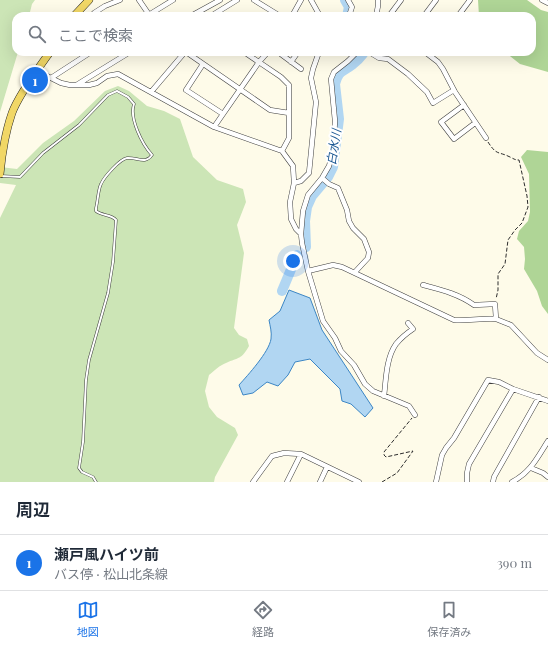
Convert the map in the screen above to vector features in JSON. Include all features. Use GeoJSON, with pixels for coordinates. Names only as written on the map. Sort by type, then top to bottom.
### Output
{"type":"FeatureCollection","features":[{"type":"Feature","properties":{"kind":"main road"},"geometry":{"type":"LineString","coordinates":[[78,12],[89,0]]}},
{"type":"Feature","properties":{"kind":"main road"},"geometry":{"type":"LineString","coordinates":[[0,175],[2,151],[13,112],[47,56]]}},
{"type":"Feature","properties":{"kind":"street"},"geometry":{"type":"LineString","coordinates":[[96,12],[105,6],[120,0]]}},
{"type":"Feature","properties":{"kind":"street"},"geometry":{"type":"LineString","coordinates":[[139,0],[147,12]]}},
{"type":"Feature","properties":{"kind":"street"},"geometry":{"type":"LineString","coordinates":[[154,12],[174,0]]}},
{"type":"Feature","properties":{"kind":"street"},"geometry":{"type":"LineString","coordinates":[[199,12],[220,0]]}},
{"type":"Feature","properties":{"kind":"street"},"geometry":{"type":"LineString","coordinates":[[220,12],[237,0]]}},
{"type":"Feature","properties":{"kind":"street"},"geometry":{"type":"LineString","coordinates":[[254,0],[274,12]]}},
{"type":"Feature","properties":{"kind":"street"},"geometry":{"type":"LineString","coordinates":[[294,12],[301,0]]}},
{"type":"Feature","properties":{"kind":"street"},"geometry":{"type":"LineString","coordinates":[[311,0],[318,12]]}},
{"type":"Feature","properties":{"kind":"street"},"geometry":{"type":"LineString","coordinates":[[348,0],[352,7],[350,12]]}},
{"type":"Feature","properties":{"kind":"street"},"geometry":{"type":"LineString","coordinates":[[377,12],[378,0]]}},
{"type":"Feature","properties":{"kind":"street"},"geometry":{"type":"LineString","coordinates":[[392,12],[401,0]]}},
{"type":"Feature","properties":{"kind":"street"},"geometry":{"type":"LineString","coordinates":[[427,12],[436,0]]}},
{"type":"Feature","properties":{"kind":"street"},"geometry":{"type":"LineString","coordinates":[[461,12],[470,0]]}},
{"type":"Feature","properties":{"kind":"street"},"geometry":{"type":"LineString","coordinates":[[542,0],[548,4]]}},
{"type":"Feature","properties":{"kind":"street"},"geometry":{"type":"LineString","coordinates":[[51,78],[85,56]]}},
{"type":"Feature","properties":{"kind":"street"},"geometry":{"type":"LineString","coordinates":[[78,84],[124,56]]}},
{"type":"Feature","properties":{"kind":"street"},"geometry":{"type":"LineString","coordinates":[[151,92],[182,56]]}},
{"type":"Feature","properties":{"kind":"street"},"geometry":{"type":"LineString","coordinates":[[192,56],[270,110],[289,113]]}},
{"type":"Feature","properties":{"kind":"street"},"geometry":{"type":"LineString","coordinates":[[250,56],[281,77],[289,85],[289,138],[282,151]]}},
{"type":"Feature","properties":{"kind":"street"},"geometry":{"type":"LineString","coordinates":[[214,127],[264,56]]}},
{"type":"Feature","properties":{"kind":"street"},"geometry":{"type":"LineString","coordinates":[[283,56],[301,69]]}},
{"type":"Feature","properties":{"kind":"street"},"geometry":{"type":"LineString","coordinates":[[291,62],[295,56]]}},
{"type":"Feature","properties":{"kind":"street"},"geometry":{"type":"LineString","coordinates":[[294,183],[301,181],[309,173],[316,102],[312,78],[318,56]]}},
{"type":"Feature","properties":{"kind":"street"},"geometry":{"type":"LineString","coordinates":[[353,56],[334,72],[331,79],[335,121],[333,152],[322,178],[308,195],[303,211],[301,234],[308,270],[323,321],[335,338],[341,351],[354,365],[365,384],[373,391],[409,406],[415,415]]}},
{"type":"Feature","properties":{"kind":"street"},"geometry":{"type":"LineString","coordinates":[[376,56],[388,59],[408,74],[427,92],[433,103],[454,90]]}},
{"type":"Feature","properties":{"kind":"street"},"geometry":{"type":"LineString","coordinates":[[431,56],[443,69],[454,90],[486,138]]}},
{"type":"Feature","properties":{"kind":"street"},"geometry":{"type":"LineString","coordinates":[[203,64],[186,90],[223,114]]}},
{"type":"Feature","properties":{"kind":"street"},"geometry":{"type":"LineString","coordinates":[[37,71],[61,83],[89,85],[97,83],[107,76],[118,74],[214,127],[282,151],[293,166],[294,183],[290,202],[290,219],[301,234]]}},
{"type":"Feature","properties":{"kind":"street"},"geometry":{"type":"LineString","coordinates":[[464,105],[441,122],[454,139],[475,123]]}},
{"type":"Feature","properties":{"kind":"street"},"geometry":{"type":"LineString","coordinates":[[322,178],[329,184],[338,188],[347,210],[349,221],[353,228],[364,239],[369,252],[368,258],[355,272]]}},
{"type":"Feature","properties":{"kind":"street"},"geometry":{"type":"LineString","coordinates":[[308,270],[333,265],[342,267],[454,320],[465,321],[481,318],[496,319],[511,326],[537,353],[548,360]]}},
{"type":"Feature","properties":{"kind":"street"},"geometry":{"type":"LineString","coordinates":[[424,285],[453,293],[474,306],[495,304],[496,319]]}},
{"type":"Feature","properties":{"kind":"street"},"geometry":{"type":"LineString","coordinates":[[384,396],[386,372],[391,355],[395,345],[413,329],[408,324]]}},
{"type":"Feature","properties":{"kind":"street"},"geometry":{"type":"LineString","coordinates":[[436,482],[442,455],[454,438],[488,380],[499,382],[513,389],[548,401]]}},
{"type":"Feature","properties":{"kind":"street"},"geometry":{"type":"LineString","coordinates":[[467,482],[469,464],[513,389]]}},
{"type":"Feature","properties":{"kind":"street"},"geometry":{"type":"LineString","coordinates":[[493,482],[494,477],[539,397]]}},
{"type":"Feature","properties":{"kind":"street"},"geometry":{"type":"LineString","coordinates":[[512,482],[520,478],[531,468],[548,440]]}},
{"type":"Feature","properties":{"kind":"street"},"geometry":{"type":"LineString","coordinates":[[253,482],[272,456],[284,453],[301,454],[355,481]]}},
{"type":"Feature","properties":{"kind":"street"},"geometry":{"type":"LineString","coordinates":[[287,482],[301,454]]}},
{"type":"Feature","properties":{"kind":"street"},"geometry":{"type":"LineString","coordinates":[[320,482],[327,467]]}},
{"type":"Feature","properties":{"kind":"street"},"geometry":{"type":"LineString","coordinates":[[531,468],[548,477]]}},
{"type":"Feature","properties":{"kind":"lane"},"geometry":{"type":"LineString","coordinates":[[0,175],[20,177],[43,153],[79,126],[108,95],[117,91],[128,97],[134,104],[132,109],[141,139],[145,147],[152,155],[150,159],[145,161],[126,158],[119,162],[100,184],[96,208],[96,211],[99,213],[113,217],[116,220],[108,293],[89,360],[86,380],[83,442],[79,468],[82,472],[93,477],[96,482]]}},
{"type":"Feature","properties":{"kind":"path"},"geometry":{"type":"LineString","coordinates":[[486,138],[492,149],[499,154],[510,157],[513,160],[519,160],[528,207],[522,223],[508,240],[505,264],[498,274],[498,290],[495,304]]}},
{"type":"Feature","properties":{"kind":"path"},"geometry":{"type":"LineString","coordinates":[[382,482],[397,473],[412,450],[386,457],[384,455],[384,452],[415,415]]}},
{"type":"Feature","properties":{"kind":"green space"},"geometry":{"type":"Polygon","coordinates":[[[0,0],[35,0],[32,4],[30,12],[12,12],[12,56],[17,56],[0,112],[0,0]]]}},
{"type":"Feature","properties":{"kind":"green space"},"geometry":{"type":"Polygon","coordinates":[[[478,0],[527,0],[541,10],[548,12],[548,72],[520,64],[510,56],[536,56],[536,12],[479,12],[478,0]]]}},
{"type":"Feature","properties":{"kind":"green space"},"geometry":{"type":"Polygon","coordinates":[[[118,86],[129,91],[147,106],[164,111],[180,119],[193,157],[217,180],[243,189],[246,202],[237,225],[244,253],[234,328],[239,335],[247,339],[249,346],[242,356],[222,365],[209,375],[205,391],[209,407],[217,417],[235,428],[238,435],[215,477],[214,482],[0,482],[0,218],[16,185],[0,183],[0,167],[17,169],[43,143],[74,121],[105,91],[118,86]]]}},
{"type":"Feature","properties":{"kind":"green space"},"geometry":{"type":"Polygon","coordinates":[[[527,150],[548,152],[548,314],[542,306],[537,291],[524,269],[524,247],[517,239],[519,231],[528,221],[530,212],[529,174],[521,157],[527,150]]]}},
{"type":"Feature","properties":{"kind":"water"},"geometry":{"type":"Polygon","coordinates":[[[289,290],[310,298],[322,330],[373,408],[365,417],[351,404],[342,401],[340,389],[310,359],[295,362],[288,375],[278,386],[267,382],[253,393],[243,395],[239,385],[258,363],[266,350],[271,339],[269,320],[280,311],[289,290]]]}},
{"type":"Feature","properties":{"kind":"waterway","name":"白水川"},"geometry":{"type":"LineString","coordinates":[[345,0],[349,7],[348,12]]}},
{"type":"Feature","properties":{"kind":"waterway","name":"白水川"},"geometry":{"type":"LineString","coordinates":[[306,247],[305,221],[307,207],[312,196],[328,177],[333,167],[339,119],[335,84],[336,80],[341,72],[362,56]]}},
{"type":"Feature","properties":{"kind":"waterway","name":"白水川"},"geometry":{"type":"LineString","coordinates":[[282,291],[297,255]]}},
{"type":"Feature","properties":{"kind":"place","name":"瀬戸風ハイツ前"},"geometry":{"type":"Point","coordinates":[35,80]}}]}
